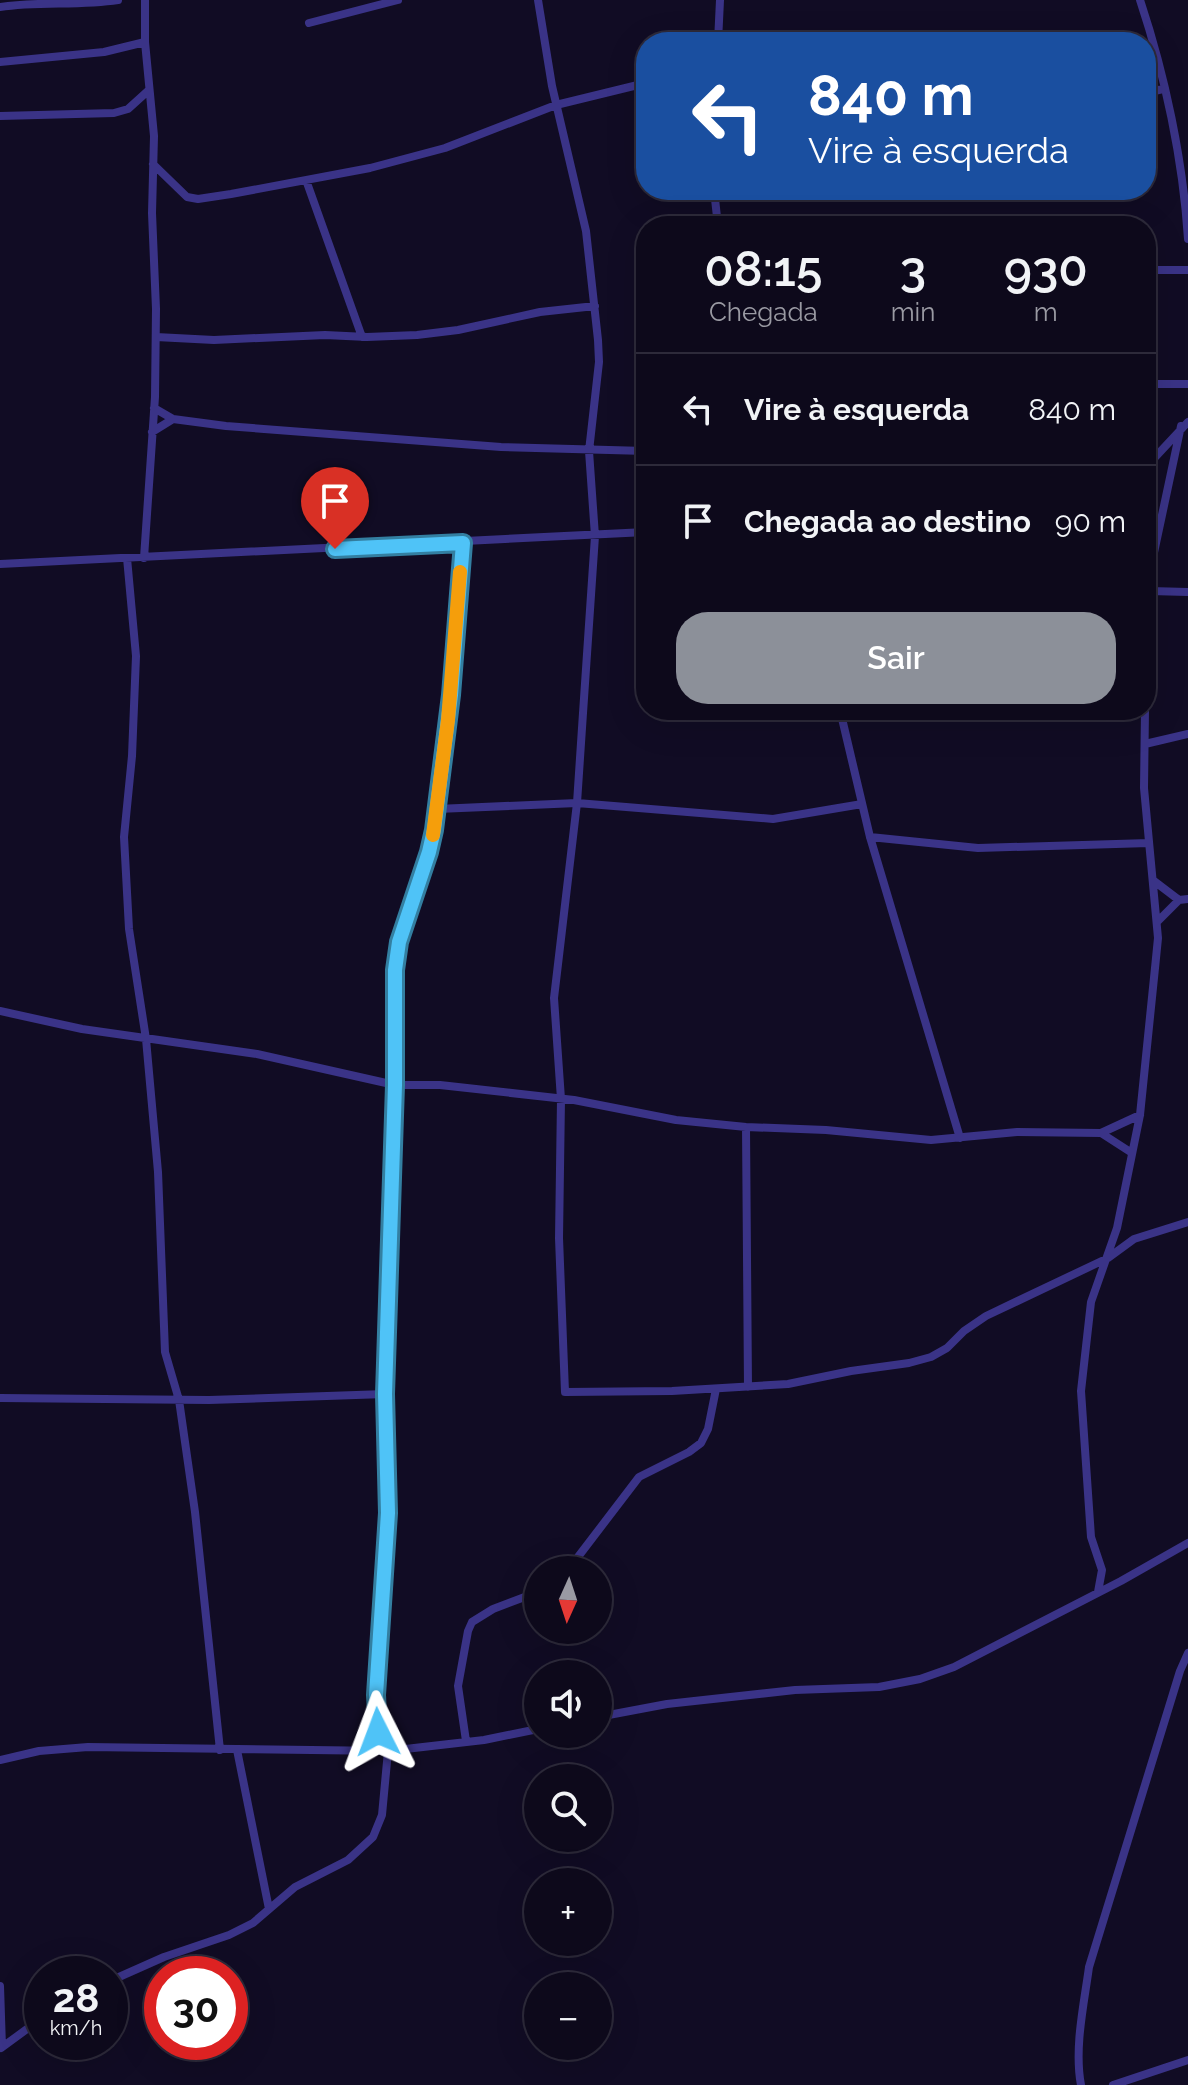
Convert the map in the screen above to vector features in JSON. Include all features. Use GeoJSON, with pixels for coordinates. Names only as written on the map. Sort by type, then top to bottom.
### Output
{"type":"FeatureCollection","features":[{"type":"Feature","properties":{"kind":"street"},"geometry":{"type":"LineString","coordinates":[[0,7],[118,0]]}},
{"type":"Feature","properties":{"kind":"street"},"geometry":{"type":"LineString","coordinates":[[144,558],[156,337],[153,164],[145,0]]}},
{"type":"Feature","properties":{"kind":"street"},"geometry":{"type":"LineString","coordinates":[[309,23],[398,0]]}},
{"type":"Feature","properties":{"kind":"street"},"geometry":{"type":"LineString","coordinates":[[538,0],[556,105],[586,231],[599,362],[589,451],[595,536],[577,803],[554,998],[561,1099],[559,1238],[565,1392],[748,1387],[818,1380],[931,1357],[986,1316],[1108,1258],[1134,1239],[1188,1222]]}},
{"type":"Feature","properties":{"kind":"street"},"geometry":{"type":"LineString","coordinates":[[718,32],[720,0]]}},
{"type":"Feature","properties":{"kind":"street"},"geometry":{"type":"LineString","coordinates":[[1140,0],[1148,32]]}},
{"type":"Feature","properties":{"kind":"street"},"geometry":{"type":"LineString","coordinates":[[0,62],[104,52],[145,42]]}},
{"type":"Feature","properties":{"kind":"street"},"geometry":{"type":"LineString","coordinates":[[1156,62],[1185,190],[1188,239]]}},
{"type":"Feature","properties":{"kind":"street"},"geometry":{"type":"LineString","coordinates":[[153,164],[192,199],[370,168],[445,148],[556,105],[636,85]]}},
{"type":"Feature","properties":{"kind":"street"},"geometry":{"type":"LineString","coordinates":[[1156,91],[1163,89]]}},
{"type":"Feature","properties":{"kind":"street"},"geometry":{"type":"LineString","coordinates":[[0,116],[114,113],[128,109],[149,90]]}},
{"type":"Feature","properties":{"kind":"street"},"geometry":{"type":"LineString","coordinates":[[306,180],[362,337]]}},
{"type":"Feature","properties":{"kind":"street"},"geometry":{"type":"LineString","coordinates":[[1156,270],[1188,270]]}},
{"type":"Feature","properties":{"kind":"street"},"geometry":{"type":"LineString","coordinates":[[156,337],[214,340],[446,332],[540,312],[595,306]]}},
{"type":"Feature","properties":{"kind":"street"},"geometry":{"type":"LineString","coordinates":[[1156,384],[1188,384]]}},
{"type":"Feature","properties":{"kind":"street"},"geometry":{"type":"LineString","coordinates":[[154,408],[173,419],[501,447],[636,451]]}},
{"type":"Feature","properties":{"kind":"street"},"geometry":{"type":"LineString","coordinates":[[152,432],[173,419]]}},
{"type":"Feature","properties":{"kind":"street"},"geometry":{"type":"LineString","coordinates":[[1156,456],[1184,424]]}},
{"type":"Feature","properties":{"kind":"street"},"geometry":{"type":"LineString","coordinates":[[1156,539],[1184,424]]}},
{"type":"Feature","properties":{"kind":"street"},"geometry":{"type":"LineString","coordinates":[[0,564],[636,533]]}},
{"type":"Feature","properties":{"kind":"street"},"geometry":{"type":"LineString","coordinates":[[128,1973],[253,1923],[295,1887],[348,1860],[373,1837],[382,1815],[384,1751],[376,1695],[388,1513],[385,1394],[395,1085],[395,970],[399,942],[429,852],[437,809],[451,695],[463,543]]}},
{"type":"Feature","properties":{"kind":"street"},"geometry":{"type":"LineString","coordinates":[[127,558],[136,656],[132,756],[124,837],[129,929],[146,1039],[158,1172],[165,1352],[179,1400],[195,1512],[220,1750]]}},
{"type":"Feature","properties":{"kind":"street"},"geometry":{"type":"LineString","coordinates":[[1156,591],[1188,592]]}},
{"type":"Feature","properties":{"kind":"street"},"geometry":{"type":"LineString","coordinates":[[842,720],[870,837],[960,1138]]}},
{"type":"Feature","properties":{"kind":"street"},"geometry":{"type":"LineString","coordinates":[[1098,1592],[1102,1570],[1091,1537],[1081,1391],[1091,1302],[1117,1228],[1140,1115],[1158,938],[1144,788],[1145,720]]}},
{"type":"Feature","properties":{"kind":"street"},"geometry":{"type":"LineString","coordinates":[[1145,744],[1188,734]]}},
{"type":"Feature","properties":{"kind":"street"},"geometry":{"type":"LineString","coordinates":[[437,809],[577,803],[773,819],[862,804]]}},
{"type":"Feature","properties":{"kind":"street"},"geometry":{"type":"LineString","coordinates":[[870,837],[978,848],[1149,843]]}},
{"type":"Feature","properties":{"kind":"street"},"geometry":{"type":"LineString","coordinates":[[1154,881],[1183,900],[1157,922]]}},
{"type":"Feature","properties":{"kind":"street"},"geometry":{"type":"LineString","coordinates":[[0,1011],[82,1029],[257,1054],[395,1085],[440,1085],[561,1099],[676,1120],[746,1127],[826,1130],[909,1140],[1017,1132],[1101,1133],[1140,1115]]}},
{"type":"Feature","properties":{"kind":"street"},"geometry":{"type":"LineString","coordinates":[[746,1127],[748,1387]]}},
{"type":"Feature","properties":{"kind":"street"},"geometry":{"type":"LineString","coordinates":[[1101,1133],[1132,1153]]}},
{"type":"Feature","properties":{"kind":"street"},"geometry":{"type":"LineString","coordinates":[[579,1556],[639,1477],[701,1443],[708,1429],[716,1389]]}},
{"type":"Feature","properties":{"kind":"street"},"geometry":{"type":"LineString","coordinates":[[0,1398],[179,1400],[385,1394]]}},
{"type":"Feature","properties":{"kind":"street"},"geometry":{"type":"LineString","coordinates":[[612,1714],[667,1704],[795,1690],[879,1687],[920,1679],[954,1667],[1188,1543]]}},
{"type":"Feature","properties":{"kind":"street"},"geometry":{"type":"LineString","coordinates":[[1102,1570],[1121,1581]]}},
{"type":"Feature","properties":{"kind":"street"},"geometry":{"type":"LineString","coordinates":[[466,1741],[458,1686],[468,1631],[472,1622],[493,1609],[524,1597]]}},
{"type":"Feature","properties":{"kind":"street"},"geometry":{"type":"LineString","coordinates":[[1081,2085],[1083,2014],[1089,1967],[1188,1653]]}},
{"type":"Feature","properties":{"kind":"street"},"geometry":{"type":"LineString","coordinates":[[0,1760],[39,1751],[88,1747],[384,1751],[524,1731]]}},
{"type":"Feature","properties":{"kind":"street"},"geometry":{"type":"LineString","coordinates":[[237,1750],[269,1909]]}},
{"type":"Feature","properties":{"kind":"street"},"geometry":{"type":"LineString","coordinates":[[0,1986],[1,2048]]}},
{"type":"Feature","properties":{"kind":"street"},"geometry":{"type":"LineString","coordinates":[[1,2048],[24,2031]]}},
{"type":"Feature","properties":{"kind":"street"},"geometry":{"type":"LineString","coordinates":[[1113,2085],[1188,2060]]}},
{"type":"Feature","properties":{"kind":"slow traffic"},"geometry":{"type":"LineString","coordinates":[[433,835],[443,769],[460,572]]}},
{"type":"Feature","properties":{"kind":"route"},"geometry":{"type":"LineString","coordinates":[[335,549],[463,543],[451,695],[434,830],[399,942],[395,970],[395,1085],[385,1394],[388,1513],[376,1695],[378,1732]]}}]}
